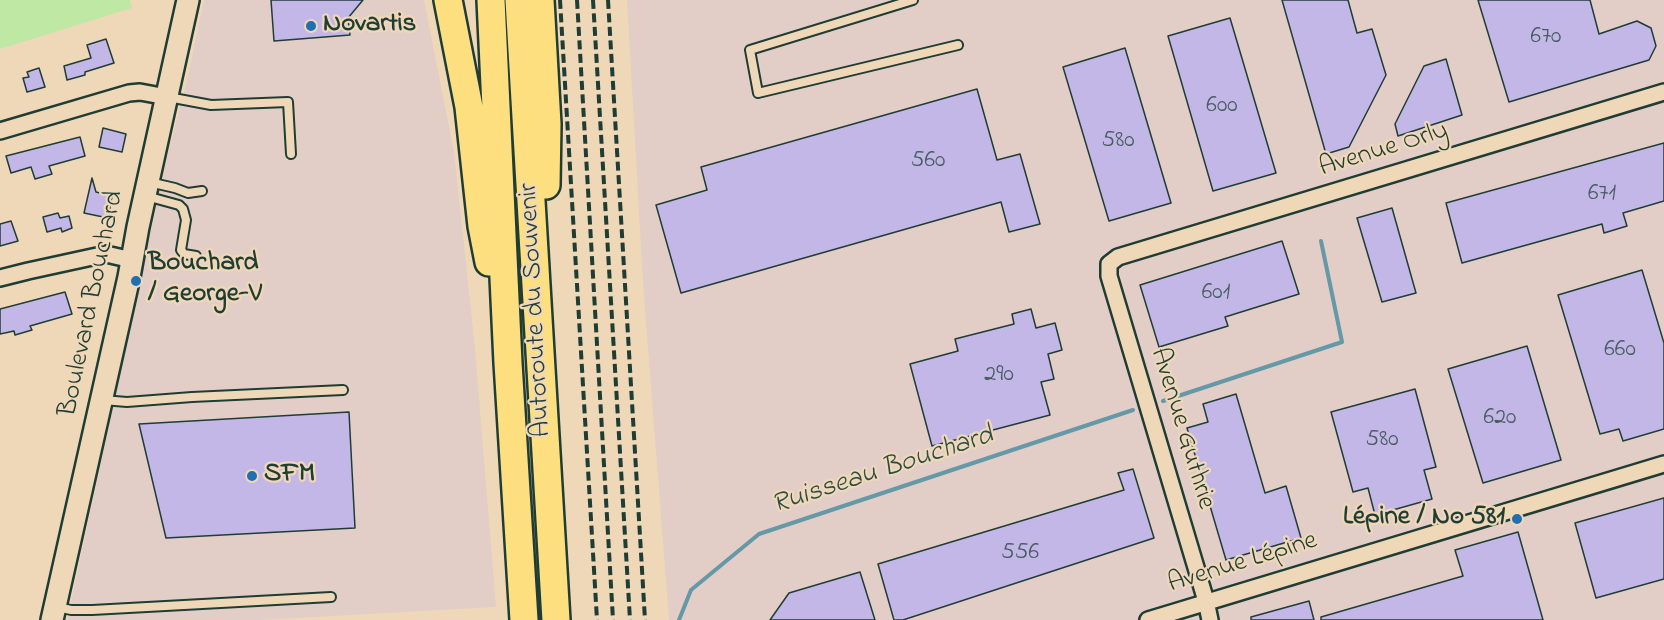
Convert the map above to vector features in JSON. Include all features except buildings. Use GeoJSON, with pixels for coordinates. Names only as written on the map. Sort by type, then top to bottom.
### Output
{"type":"FeatureCollection","features":[{"type":"Feature","properties":{"kind":"highway"},"geometry":{"type":"LineString","coordinates":[[448,0],[468,100],[482,226],[508,363]]}},
{"type":"Feature","properties":{"kind":"highway","name":"Autoroute du Souvenir"},"geometry":{"type":"LineString","coordinates":[[491,0],[508,363],[524,620]]}},
{"type":"Feature","properties":{"kind":"highway","name":"Autoroute du Souvenir"},"geometry":{"type":"LineString","coordinates":[[519,0],[556,620]]}},
{"type":"Feature","properties":{"kind":"highway"},"geometry":{"type":"LineString","coordinates":[[540,0],[547,124],[541,384]]}},
{"type":"Feature","properties":{"kind":"main road","name":"Boulevard Bouchard"},"geometry":{"type":"LineString","coordinates":[[54,613],[188,0]]}},
{"type":"Feature","properties":{"kind":"street","name":"Avenue Orly"},"geometry":{"type":"LineString","coordinates":[[1118,257],[1664,92]]}},
{"type":"Feature","properties":{"kind":"street"},"geometry":{"type":"LineString","coordinates":[[0,131],[134,93],[167,97]]}},
{"type":"Feature","properties":{"kind":"street"},"geometry":{"type":"LineString","coordinates":[[0,278],[106,254],[132,260]]}},
{"type":"Feature","properties":{"kind":"street","name":"Avenue Guthrie"},"geometry":{"type":"LineString","coordinates":[[1118,257],[1109,264],[1109,276],[1210,620]]}},
{"type":"Feature","properties":{"kind":"street","name":"Avenue Lépine"},"geometry":{"type":"LineString","coordinates":[[1148,620],[1664,464]]}},
{"type":"Feature","properties":{"kind":"lane"},"geometry":{"type":"LineString","coordinates":[[912,0],[750,50],[758,93],[958,45]]}},
{"type":"Feature","properties":{"kind":"lane"},"geometry":{"type":"LineString","coordinates":[[167,97],[211,105],[288,102],[291,154]]}},
{"type":"Feature","properties":{"kind":"lane"},"geometry":{"type":"LineString","coordinates":[[146,189],[175,188],[188,193],[202,191]]}},
{"type":"Feature","properties":{"kind":"lane"},"geometry":{"type":"LineString","coordinates":[[146,189],[183,209],[186,220],[181,250],[184,254],[196,256]]}},
{"type":"Feature","properties":{"kind":"lane"},"geometry":{"type":"LineString","coordinates":[[102,399],[127,402],[343,390]]}},
{"type":"Feature","properties":{"kind":"lane"},"geometry":{"type":"LineString","coordinates":[[54,613],[71,610],[331,597]]}},
{"type":"Feature","properties":{"kind":"shaded area"},"geometry":{"type":"Polygon","coordinates":[[[204,0],[424,0],[454,152],[475,348],[496,607],[260,620],[67,620],[165,166],[204,0]]]}},
{"type":"Feature","properties":{"kind":"shaded area"},"geometry":{"type":"Polygon","coordinates":[[[627,0],[1664,0],[1664,620],[669,620],[643,283],[627,0]]]}},
{"type":"Feature","properties":{"kind":"green space"},"geometry":{"type":"Polygon","coordinates":[[[0,0],[130,0],[132,8],[0,49],[0,0]]]}},
{"type":"Feature","properties":{"kind":"waterway","name":"Ruisseau Bouchard"},"geometry":{"type":"LineString","coordinates":[[1163,401],[1342,342],[1321,241]]}},
{"type":"Feature","properties":{"kind":"waterway","name":"Ruisseau Bouchard"},"geometry":{"type":"LineString","coordinates":[[679,620],[691,590],[759,534],[1133,410]]}},
{"type":"Feature","properties":{"kind":"railway"},"geometry":{"type":"LineString","coordinates":[[560,0],[597,620]]}},
{"type":"Feature","properties":{"kind":"railway"},"geometry":{"type":"LineString","coordinates":[[577,0],[613,620]]}},
{"type":"Feature","properties":{"kind":"railway"},"geometry":{"type":"LineString","coordinates":[[593,0],[630,620]]}},
{"type":"Feature","properties":{"kind":"railway"},"geometry":{"type":"LineString","coordinates":[[608,0],[645,620]]}},
{"type":"Feature","properties":{"kind":"place","name":"Novartis"},"geometry":{"type":"Point","coordinates":[311,26]}},
{"type":"Feature","properties":{"kind":"place","name":"Bouchard / George-V"},"geometry":{"type":"Point","coordinates":[136,281]}},
{"type":"Feature","properties":{"kind":"place","name":"SFM"},"geometry":{"type":"Point","coordinates":[252,476]}},
{"type":"Feature","properties":{"kind":"place","name":"Lépine / No 581"},"geometry":{"type":"Point","coordinates":[1517,519]}}]}
